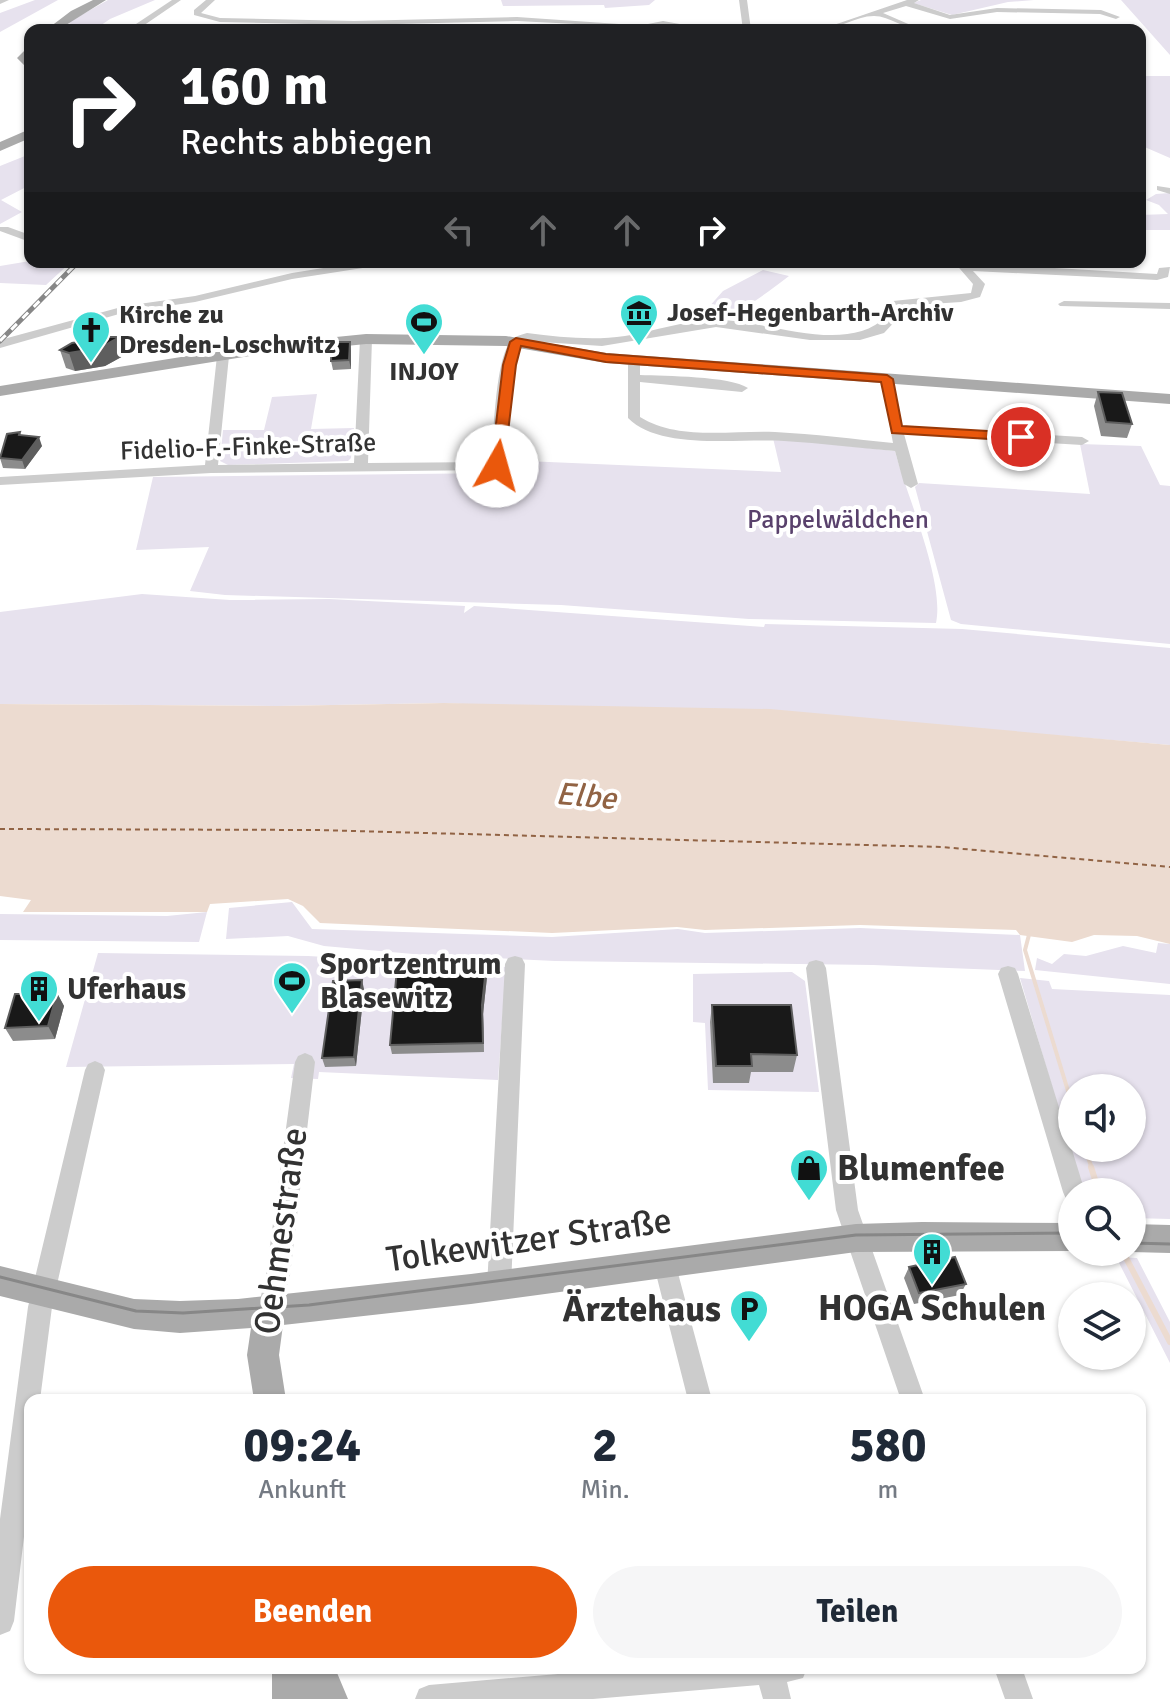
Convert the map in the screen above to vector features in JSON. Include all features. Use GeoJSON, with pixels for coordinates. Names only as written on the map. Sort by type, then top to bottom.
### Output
{"type":"FeatureCollection","features":[{"type":"Feature","properties":{"kind":"main road"},"geometry":{"type":"LineString","coordinates":[[59,24],[101,0]]}},
{"type":"Feature","properties":{"kind":"main road"},"geometry":{"type":"LineString","coordinates":[[0,147],[24,136]]}},
{"type":"Feature","properties":{"kind":"main road"},"geometry":{"type":"LineString","coordinates":[[0,391],[223,356],[366,339],[516,342],[634,369],[887,379],[1170,399]]}},
{"type":"Feature","properties":{"kind":"main road","name":"Tolkewitzer Straße"},"geometry":{"type":"LineString","coordinates":[[0,1281],[134,1314],[180,1317],[269,1312],[499,1286],[856,1238],[1058,1237]]}},
{"type":"Feature","properties":{"kind":"main road"},"geometry":{"type":"LineString","coordinates":[[1146,1238],[1170,1239]]}},
{"type":"Feature","properties":{"kind":"main road","name":"Oehmestraße"},"geometry":{"type":"LineString","coordinates":[[269,1312],[263,1355],[269,1394]]}},
{"type":"Feature","properties":{"kind":"main road"},"geometry":{"type":"LineString","coordinates":[[296,1674],[310,1692]]}},
{"type":"Feature","properties":{"kind":"street"},"geometry":{"type":"LineString","coordinates":[[140,24],[177,0]]}},
{"type":"Feature","properties":{"kind":"street"},"geometry":{"type":"LineString","coordinates":[[211,0],[197,12],[198,15],[258,24]]}},
{"type":"Feature","properties":{"kind":"street"},"geometry":{"type":"LineString","coordinates":[[743,0],[746,24]]}},
{"type":"Feature","properties":{"kind":"street"},"geometry":{"type":"LineString","coordinates":[[841,24],[910,2],[950,17],[997,10],[1112,15],[1115,11],[1109,4],[1093,2]]}},
{"type":"Feature","properties":{"kind":"street"},"geometry":{"type":"LineString","coordinates":[[875,13],[903,24]]}},
{"type":"Feature","properties":{"kind":"street"},"geometry":{"type":"LineString","coordinates":[[447,24],[517,19],[615,24]]}},
{"type":"Feature","properties":{"kind":"street"},"geometry":{"type":"LineString","coordinates":[[4,229],[24,237]]}},
{"type":"Feature","properties":{"kind":"street"},"geometry":{"type":"LineString","coordinates":[[0,344],[125,309],[195,299],[345,268]]}},
{"type":"Feature","properties":{"kind":"street"},"geometry":{"type":"LineString","coordinates":[[965,268],[980,287],[971,298]]}},
{"type":"Feature","properties":{"kind":"street"},"geometry":{"type":"LineString","coordinates":[[985,268],[1099,288],[1170,306]]}},
{"type":"Feature","properties":{"kind":"street"},"geometry":{"type":"LineString","coordinates":[[1064,304],[1099,288],[1157,277],[1164,275],[1163,270],[1170,270]]}},
{"type":"Feature","properties":{"kind":"street"},"geometry":{"type":"LineString","coordinates":[[516,342],[527,337],[581,343],[612,342],[719,323],[804,337],[836,338],[863,334],[888,324],[893,317],[892,307],[897,303],[971,298],[989,302]]}},
{"type":"Feature","properties":{"kind":"street"},"geometry":{"type":"LineString","coordinates":[[361,467],[366,339]]}},
{"type":"Feature","properties":{"kind":"street","name":"Fidelio-F.-Finke-Straße"},"geometry":{"type":"LineString","coordinates":[[0,481],[211,469],[497,466],[509,365],[516,342]]}},
{"type":"Feature","properties":{"kind":"street"},"geometry":{"type":"LineString","coordinates":[[211,469],[223,356]]}},
{"type":"Feature","properties":{"kind":"street"},"geometry":{"type":"LineString","coordinates":[[742,388],[634,369],[634,418],[654,428],[695,435],[773,436],[901,448]]}},
{"type":"Feature","properties":{"kind":"street"},"geometry":{"type":"LineString","coordinates":[[887,379],[896,430],[911,484]]}},
{"type":"Feature","properties":{"kind":"street"},"geometry":{"type":"LineString","coordinates":[[896,430],[1082,441]]}},
{"type":"Feature","properties":{"kind":"street"},"geometry":{"type":"LineString","coordinates":[[499,1286],[515,964]]}},
{"type":"Feature","properties":{"kind":"street"},"geometry":{"type":"LineString","coordinates":[[816,968],[847,1210],[911,1394]]}},
{"type":"Feature","properties":{"kind":"street"},"geometry":{"type":"LineString","coordinates":[[1008,974],[1070,1178]]}},
{"type":"Feature","properties":{"kind":"street","name":"Oehmestraße"},"geometry":{"type":"LineString","coordinates":[[269,1312],[278,1275],[305,1062]]}},
{"type":"Feature","properties":{"kind":"street"},"geometry":{"type":"LineString","coordinates":[[30,1394],[43,1292],[95,1070]]}},
{"type":"Feature","properties":{"kind":"street"},"geometry":{"type":"LineString","coordinates":[[664,1262],[698,1394]]}},
{"type":"Feature","properties":{"kind":"street"},"geometry":{"type":"LineString","coordinates":[[0,1621],[24,1437]]}},
{"type":"Feature","properties":{"kind":"street"},"geometry":{"type":"LineString","coordinates":[[429,1699],[710,1674]]}},
{"type":"Feature","properties":{"kind":"street"},"geometry":{"type":"LineString","coordinates":[[777,1674],[777,1699]]}},
{"type":"Feature","properties":{"kind":"street"},"geometry":{"type":"LineString","coordinates":[[1010,1674],[1019,1699]]}},
{"type":"Feature","properties":{"kind":"green space"},"geometry":{"type":"Polygon","coordinates":[[[35,0],[58,0],[0,32],[0,13],[35,0]]]}},
{"type":"Feature","properties":{"kind":"green space"},"geometry":{"type":"Polygon","coordinates":[[[108,0],[155,0],[103,24],[67,23],[108,0]]]}},
{"type":"Feature","properties":{"kind":"green space"},"geometry":{"type":"Polygon","coordinates":[[[501,0],[655,0],[649,5],[605,8],[604,5],[503,6],[501,0]]]}},
{"type":"Feature","properties":{"kind":"green space"},"geometry":{"type":"Polygon","coordinates":[[[921,0],[1034,0],[1008,2],[952,15],[913,3],[921,0]]]}},
{"type":"Feature","properties":{"kind":"green space"},"geometry":{"type":"Polygon","coordinates":[[[1121,0],[1170,0],[1170,55],[1146,28],[1146,24],[1142,24],[1121,0]]]}},
{"type":"Feature","properties":{"kind":"green space"},"geometry":{"type":"Polygon","coordinates":[[[1146,76],[1170,76],[1170,158],[1146,148],[1146,76]]]}},
{"type":"Feature","properties":{"kind":"green space"},"geometry":{"type":"Polygon","coordinates":[[[24,156],[24,188],[1,200],[22,212],[0,224],[0,166],[24,156]]]}},
{"type":"Feature","properties":{"kind":"green space"},"geometry":{"type":"Polygon","coordinates":[[[1170,193],[1170,230],[1146,230],[1146,215],[1168,214],[1159,205],[1146,200],[1156,194],[1170,193]]]}},
{"type":"Feature","properties":{"kind":"green space"},"geometry":{"type":"Polygon","coordinates":[[[24,262],[24,268],[64,268],[46,285],[0,283],[0,266],[24,262]]]}},
{"type":"Feature","properties":{"kind":"green space"},"geometry":{"type":"Polygon","coordinates":[[[763,270],[789,276],[733,313],[693,325],[723,291],[763,270]]]}},
{"type":"Feature","properties":{"kind":"green space"},"geometry":{"type":"Polygon","coordinates":[[[317,394],[311,429],[354,428],[351,458],[348,461],[228,465],[220,461],[223,430],[264,430],[272,397],[317,394]]]}},
{"type":"Feature","properties":{"kind":"green space","name":"Pappelwäldchen"},"geometry":{"type":"Polygon","coordinates":[[[773,438],[895,451],[930,561],[935,584],[936,623],[749,619],[561,605],[225,595],[190,591],[209,547],[136,550],[153,477],[503,473],[505,460],[781,472],[773,438]]]}},
{"type":"Feature","properties":{"kind":"green space"},"geometry":{"type":"Polygon","coordinates":[[[1080,444],[1141,446],[1160,485],[1170,486],[1170,644],[961,624],[951,620],[915,487],[919,483],[1090,494],[1080,444]]]}},
{"type":"Feature","properties":{"kind":"green space"},"geometry":{"type":"Polygon","coordinates":[[[142,594],[230,600],[329,599],[465,606],[464,613],[474,606],[764,627],[765,624],[962,629],[1170,648],[1170,745],[1064,736],[444,703],[276,706],[0,704],[0,612],[142,594]]]}},
{"type":"Feature","properties":{"kind":"green space"},"geometry":{"type":"Polygon","coordinates":[[[292,902],[312,929],[552,937],[678,929],[705,933],[860,928],[1020,935],[1025,971],[873,965],[555,961],[324,946],[288,936],[226,939],[229,908],[292,902]]]}},
{"type":"Feature","properties":{"kind":"green space"},"geometry":{"type":"Polygon","coordinates":[[[207,912],[199,942],[0,940],[0,914],[167,916],[207,912]]]}},
{"type":"Feature","properties":{"kind":"green space"},"geometry":{"type":"Polygon","coordinates":[[[1158,943],[1170,944],[1170,984],[1035,970],[1037,958],[1052,964],[1064,954],[1086,956],[1123,946],[1156,953],[1158,943]]]}},
{"type":"Feature","properties":{"kind":"green space","name":"Sportzentrum Blasewitz"},"geometry":{"type":"Polygon","coordinates":[[[98,953],[308,956],[506,967],[498,1080],[319,1072],[318,1079],[291,1078],[294,1064],[66,1067],[98,953]]]}},
{"type":"Feature","properties":{"kind":"green space"},"geometry":{"type":"Polygon","coordinates":[[[792,972],[805,981],[819,1092],[708,1090],[705,1023],[693,1022],[693,974],[792,972]]]}},
{"type":"Feature","properties":{"kind":"green space"},"geometry":{"type":"Polygon","coordinates":[[[1020,978],[1049,981],[1052,989],[1170,995],[1170,1219],[1146,1218],[1146,1178],[1079,1178],[1074,1162],[1146,1162],[1146,1074],[1058,1074],[1058,1107],[1020,978]]]}},
{"type":"Feature","properties":{"kind":"green space"},"geometry":{"type":"Polygon","coordinates":[[[1121,1266],[1141,1266],[1170,1322],[1170,1363],[1146,1316],[1146,1282],[1129,1282],[1121,1266]]]}},
{"type":"Feature","properties":{"kind":"water","name":"Elbe"},"geometry":{"type":"Polygon","coordinates":[[[444,703],[770,709],[1170,745],[1170,944],[1137,936],[1094,935],[1072,942],[1020,935],[1016,930],[860,925],[705,930],[677,927],[552,933],[320,923],[303,906],[288,899],[210,904],[207,912],[23,912],[31,900],[0,896],[0,704],[276,706],[444,703]]]}},
{"type":"Feature","properties":{"kind":"building"},"geometry":{"type":"Polygon","coordinates":[[[91,337],[120,337],[100,348],[69,353],[60,350],[72,343],[91,340],[91,337]]]}},
{"type":"Feature","properties":{"kind":"building"},"geometry":{"type":"Polygon","coordinates":[[[332,342],[350,342],[349,360],[331,361],[332,342]]]}},
{"type":"Feature","properties":{"kind":"building"},"geometry":{"type":"Polygon","coordinates":[[[1098,392],[1122,393],[1132,424],[1106,422],[1098,392]]]}},
{"type":"Feature","properties":{"kind":"building"},"geometry":{"type":"Polygon","coordinates":[[[20,432],[19,435],[39,437],[22,460],[0,458],[7,434],[20,432]]]}},
{"type":"Feature","properties":{"kind":"building","name":"Sportzentrum Blasewitz"},"geometry":{"type":"Polygon","coordinates":[[[486,968],[482,1005],[483,1043],[390,1045],[397,969],[486,968]]]}},
{"type":"Feature","properties":{"kind":"building"},"geometry":{"type":"Polygon","coordinates":[[[362,980],[354,1057],[322,1058],[333,981],[362,980]]]}},
{"type":"Feature","properties":{"kind":"building"},"geometry":{"type":"Polygon","coordinates":[[[37,989],[42,993],[57,993],[48,1026],[5,1028],[15,994],[28,994],[37,989]]]}},
{"type":"Feature","properties":{"kind":"building"},"geometry":{"type":"Polygon","coordinates":[[[712,1005],[791,1005],[797,1055],[751,1054],[752,1066],[716,1066],[712,1005]]]}},
{"type":"Feature","properties":{"kind":"building"},"geometry":{"type":"Polygon","coordinates":[[[955,1257],[966,1284],[919,1293],[909,1267],[955,1257]]]}},
{"type":"Feature","properties":{"kind":"waterway"},"geometry":{"type":"LineString","coordinates":[[1030,931],[1025,950],[1063,1074]]}},
{"type":"Feature","properties":{"kind":"waterway"},"geometry":{"type":"LineString","coordinates":[[1090,1162],[1092,1169]]}},
{"type":"Feature","properties":{"kind":"waterway"},"geometry":{"type":"LineString","coordinates":[[1091,1167],[1095,1178]]}},
{"type":"Feature","properties":{"kind":"waterway"},"geometry":{"type":"LineString","coordinates":[[1130,1266],[1170,1342]]}},
{"type":"Feature","properties":{"kind":"ferry route"},"geometry":{"type":"LineString","coordinates":[[0,829],[317,830],[941,847],[1170,867]]}},
{"type":"Feature","properties":{"kind":"tram line"},"geometry":{"type":"LineString","coordinates":[[0,1277],[136,1311],[183,1313],[309,1305],[856,1235],[1058,1233]]}},
{"type":"Feature","properties":{"kind":"tram line"},"geometry":{"type":"LineString","coordinates":[[1146,1243],[1170,1244]]}},
{"type":"Feature","properties":{"kind":"railway"},"geometry":{"type":"LineString","coordinates":[[0,341],[72,268]]}},
{"type":"Feature","properties":{"kind":"place","name":"Josef-Hegenbarth-Archiv"},"geometry":{"type":"Point","coordinates":[639,347]}},
{"type":"Feature","properties":{"kind":"place","name":"INJOY"},"geometry":{"type":"Point","coordinates":[424,356]}},
{"type":"Feature","properties":{"kind":"place","name":"Kirche zu Dresden-Loschwitz"},"geometry":{"type":"Point","coordinates":[91,364]}},
{"type":"Feature","properties":{"kind":"place","name":"Sportzentrum Blasewitz"},"geometry":{"type":"Point","coordinates":[292,1015]}},
{"type":"Feature","properties":{"kind":"place","name":"Uferhaus"},"geometry":{"type":"Point","coordinates":[39,1023]}},
{"type":"Feature","properties":{"kind":"place","name":"Blumenfee"},"geometry":{"type":"Point","coordinates":[809,1202]}},
{"type":"Feature","properties":{"kind":"place","name":"HOGA Schulen"},"geometry":{"type":"Point","coordinates":[932,1286]}},
{"type":"Feature","properties":{"kind":"place","name":"Ärztehaus"},"geometry":{"type":"Point","coordinates":[749,1343]}},
{"type":"Feature","properties":{"kind":"route"},"geometry":{"type":"LineString","coordinates":[[497,466],[509,365],[516,342],[606,358],[887,379],[896,430],[1021,437]]}}]}
